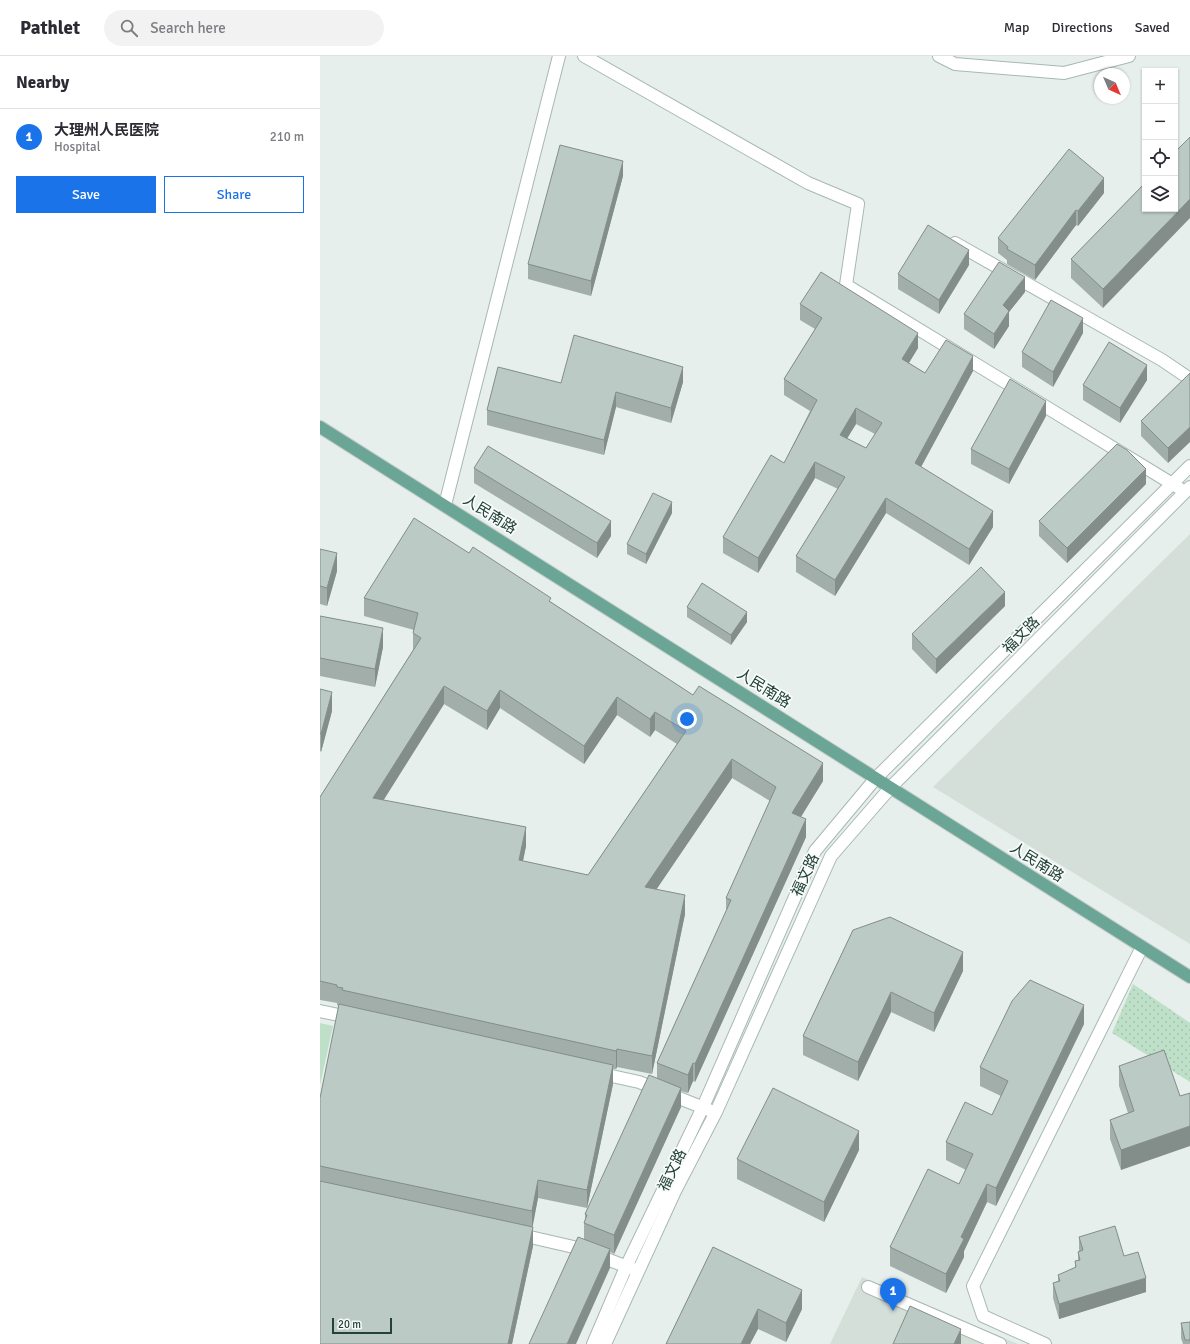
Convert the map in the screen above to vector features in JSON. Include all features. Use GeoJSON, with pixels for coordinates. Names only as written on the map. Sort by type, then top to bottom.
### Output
{"type":"FeatureCollection","features":[{"type":"Feature","properties":{"kind":"main road","name":"人民南路"},"geometry":{"type":"LineString","coordinates":[[320,427],[1190,977]]}},
{"type":"Feature","properties":{"kind":"street"},"geometry":{"type":"LineString","coordinates":[[445,505],[559,56]]}},
{"type":"Feature","properties":{"kind":"street"},"geometry":{"type":"LineString","coordinates":[[584,56],[808,183],[858,204],[846,285],[1172,484],[1188,489]]}},
{"type":"Feature","properties":{"kind":"street"},"geometry":{"type":"LineString","coordinates":[[939,56],[955,64],[1064,73],[1130,56]]}},
{"type":"Feature","properties":{"kind":"street"},"geometry":{"type":"LineString","coordinates":[[947,239],[1162,360],[1190,378]]}},
{"type":"Feature","properties":{"kind":"street","name":"福文路"},"geometry":{"type":"LineString","coordinates":[[605,1344],[632,1269],[815,851],[876,778],[1190,466]]}},
{"type":"Feature","properties":{"kind":"street","name":"福文路"},"geometry":{"type":"LineString","coordinates":[[593,1344],[716,1112],[831,856],[891,787],[1188,489]]}},
{"type":"Feature","properties":{"kind":"street"},"geometry":{"type":"LineString","coordinates":[[1045,1344],[983,1316],[973,1286],[1142,947]]}},
{"type":"Feature","properties":{"kind":"street"},"geometry":{"type":"LineString","coordinates":[[320,1011],[367,1021]]}},
{"type":"Feature","properties":{"kind":"street"},"geometry":{"type":"LineString","coordinates":[[584,1070],[639,1082],[716,1112]]}},
{"type":"Feature","properties":{"kind":"street"},"geometry":{"type":"LineString","coordinates":[[502,1231],[578,1248],[632,1269]]}},
{"type":"Feature","properties":{"kind":"street"},"geometry":{"type":"LineString","coordinates":[[868,1287],[1000,1344]]}},
{"type":"Feature","properties":{"kind":"shaded area"},"geometry":{"type":"Polygon","coordinates":[[[1190,534],[1190,944],[933,787],[1190,534]]]}},
{"type":"Feature","properties":{"kind":"shaded area"},"geometry":{"type":"Polygon","coordinates":[[[862,1277],[1018,1344],[830,1344],[862,1277]]]}},
{"type":"Feature","properties":{"kind":"green space"},"geometry":{"type":"Polygon","coordinates":[[[1133,984],[1190,1023],[1190,1082],[1112,1033],[1133,984]]]}},
{"type":"Feature","properties":{"kind":"green space"},"geometry":{"type":"Polygon","coordinates":[[[320,1023],[333,1026],[320,1085],[320,1023]]]}},
{"type":"Feature","properties":{"kind":"building"},"geometry":{"type":"Polygon","coordinates":[[[1190,137],[1190,199],[1178,211],[1178,176],[1178,149],[1190,137]]]}},
{"type":"Feature","properties":{"kind":"building"},"geometry":{"type":"Polygon","coordinates":[[[560,145],[623,161],[591,281],[528,264],[560,145]]]}},
{"type":"Feature","properties":{"kind":"building"},"geometry":{"type":"Polygon","coordinates":[[[1069,149],[1104,178],[1078,211],[1076,210],[1035,265],[1007,249],[1008,247],[998,238],[1069,149]]]}},
{"type":"Feature","properties":{"kind":"building"},"geometry":{"type":"Polygon","coordinates":[[[1142,186],[1142,212],[1177,212],[1103,289],[1071,259],[1142,186]]]}},
{"type":"Feature","properties":{"kind":"building"},"geometry":{"type":"Polygon","coordinates":[[[928,225],[969,250],[939,300],[898,274],[928,225]]]}},
{"type":"Feature","properties":{"kind":"building"},"geometry":{"type":"Polygon","coordinates":[[[999,262],[1025,277],[1003,305],[1009,311],[994,334],[964,314],[999,262]]]}},
{"type":"Feature","properties":{"kind":"building"},"geometry":{"type":"Polygon","coordinates":[[[821,272],[918,333],[902,359],[925,373],[946,340],[973,356],[915,463],[993,511],[969,549],[886,498],[835,580],[796,556],[845,477],[815,462],[758,558],[723,537],[771,455],[784,463],[817,400],[784,379],[822,318],[800,304],[821,272]],[[856,408],[840,435],[866,448],[882,423],[856,408]]]}},
{"type":"Feature","properties":{"kind":"building"},"geometry":{"type":"Polygon","coordinates":[[[1051,300],[1083,318],[1053,372],[1022,352],[1051,300]]]}},
{"type":"Feature","properties":{"kind":"building"},"geometry":{"type":"Polygon","coordinates":[[[574,335],[683,367],[671,408],[616,392],[604,440],[487,410],[498,367],[561,383],[574,335]]]}},
{"type":"Feature","properties":{"kind":"building"},"geometry":{"type":"Polygon","coordinates":[[[1109,342],[1147,365],[1120,408],[1083,385],[1109,342]]]}},
{"type":"Feature","properties":{"kind":"building"},"geometry":{"type":"Polygon","coordinates":[[[1190,373],[1190,427],[1168,448],[1141,421],[1190,373]]]}},
{"type":"Feature","properties":{"kind":"building"},"geometry":{"type":"Polygon","coordinates":[[[1010,379],[1046,401],[1009,469],[971,449],[1010,379]]]}},
{"type":"Feature","properties":{"kind":"building"},"geometry":{"type":"Polygon","coordinates":[[[1117,444],[1127,450],[1146,469],[1067,548],[1039,521],[1117,444]]]}},
{"type":"Feature","properties":{"kind":"building"},"geometry":{"type":"Polygon","coordinates":[[[488,446],[611,521],[597,543],[474,468],[488,446]]]}},
{"type":"Feature","properties":{"kind":"building"},"geometry":{"type":"Polygon","coordinates":[[[653,493],[672,502],[646,554],[627,544],[653,493]]]}},
{"type":"Feature","properties":{"kind":"building"},"geometry":{"type":"Polygon","coordinates":[[[414,518],[469,553],[473,547],[551,598],[549,601],[693,695],[699,686],[823,763],[792,813],[806,819],[695,1064],[693,1063],[688,1075],[657,1063],[731,900],[726,898],[776,787],[732,759],[645,887],[685,895],[652,1056],[617,1049],[616,1051],[342,990],[343,988],[337,987],[337,985],[320,981],[320,797],[421,638],[413,633],[418,613],[364,598],[414,518]],[[444,686],[373,798],[526,827],[519,860],[588,875],[686,731],[655,712],[650,719],[617,697],[584,746],[500,690],[487,711],[444,686]]]}},
{"type":"Feature","properties":{"kind":"building"},"geometry":{"type":"Polygon","coordinates":[[[320,549],[337,553],[327,588],[320,586],[320,549]]]}},
{"type":"Feature","properties":{"kind":"building"},"geometry":{"type":"Polygon","coordinates":[[[981,567],[1005,592],[936,659],[912,634],[981,567]]]}},
{"type":"Feature","properties":{"kind":"building"},"geometry":{"type":"Polygon","coordinates":[[[702,583],[747,612],[731,635],[687,607],[702,583]]]}},
{"type":"Feature","properties":{"kind":"building"},"geometry":{"type":"Polygon","coordinates":[[[320,616],[383,628],[375,669],[320,658],[320,616]]]}},
{"type":"Feature","properties":{"kind":"building"},"geometry":{"type":"Polygon","coordinates":[[[320,689],[332,692],[321,734],[320,733],[320,689]]]}},
{"type":"Feature","properties":{"kind":"building"},"geometry":{"type":"Polygon","coordinates":[[[890,917],[963,952],[934,1013],[891,992],[858,1062],[803,1036],[853,930],[890,917]]]}},
{"type":"Feature","properties":{"kind":"building"},"geometry":{"type":"Polygon","coordinates":[[[1030,980],[1084,1005],[996,1188],[987,1184],[961,1237],[964,1239],[946,1274],[890,1247],[928,1169],[959,1184],[973,1154],[946,1142],[965,1102],[992,1115],[1008,1081],[980,1067],[1012,1001],[1030,980]]]}},
{"type":"Feature","properties":{"kind":"building"},"geometry":{"type":"Polygon","coordinates":[[[339,1004],[613,1065],[587,1190],[538,1180],[532,1211],[320,1166],[320,1098],[339,1004]]]}},
{"type":"Feature","properties":{"kind":"building"},"geometry":{"type":"Polygon","coordinates":[[[1164,1050],[1180,1096],[1190,1093],[1190,1126],[1121,1150],[1110,1120],[1134,1111],[1119,1066],[1164,1050]]]}},
{"type":"Feature","properties":{"kind":"building"},"geometry":{"type":"Polygon","coordinates":[[[649,1075],[681,1088],[614,1235],[584,1223],[587,1215],[585,1214],[649,1075]]]}},
{"type":"Feature","properties":{"kind":"building"},"geometry":{"type":"Polygon","coordinates":[[[773,1088],[859,1131],[824,1202],[737,1159],[773,1088]]]}},
{"type":"Feature","properties":{"kind":"building"},"geometry":{"type":"Polygon","coordinates":[[[320,1181],[533,1227],[508,1344],[320,1344],[320,1181]]]}},
{"type":"Feature","properties":{"kind":"building"},"geometry":{"type":"Polygon","coordinates":[[[1115,1226],[1124,1256],[1138,1252],[1146,1278],[1059,1304],[1053,1283],[1060,1281],[1058,1275],[1076,1267],[1075,1261],[1080,1260],[1078,1252],[1083,1250],[1079,1237],[1115,1226]]]}},
{"type":"Feature","properties":{"kind":"building"},"geometry":{"type":"Polygon","coordinates":[[[578,1237],[610,1249],[567,1344],[529,1344],[578,1237]]]}},
{"type":"Feature","properties":{"kind":"building"},"geometry":{"type":"Polygon","coordinates":[[[713,1247],[802,1290],[786,1323],[758,1309],[741,1344],[666,1344],[713,1247]]]}},
{"type":"Feature","properties":{"kind":"building"},"geometry":{"type":"Polygon","coordinates":[[[910,1306],[961,1329],[954,1344],[893,1344],[910,1306]]]}},
{"type":"Feature","properties":{"kind":"building"},"geometry":{"type":"Polygon","coordinates":[[[1190,1322],[1190,1340],[1185,1340],[1181,1323],[1190,1322]]]}},
{"type":"Feature","properties":{"kind":"place","name":"大理州人民医院"},"geometry":{"type":"Point","coordinates":[893,1311]}}]}
